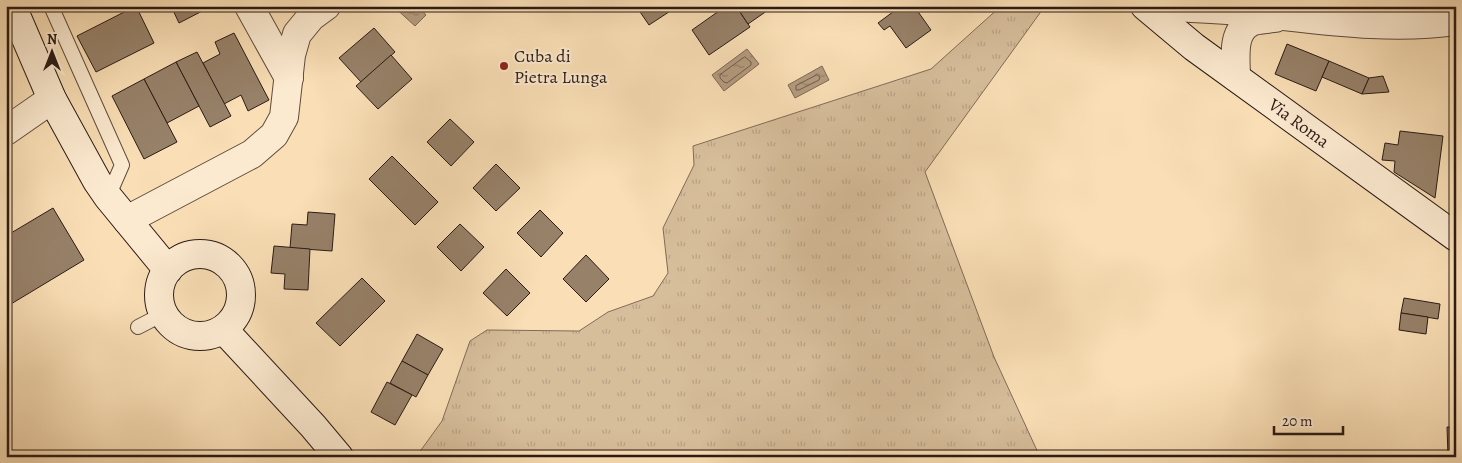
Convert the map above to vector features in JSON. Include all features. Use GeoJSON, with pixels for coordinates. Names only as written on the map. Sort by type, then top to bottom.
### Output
{"type":"FeatureCollection","features":[{"type":"Feature","properties":{"kind":"street"},"geometry":{"type":"LineString","coordinates":[[12,6],[52,99],[108,197],[168,270]]}},
{"type":"Feature","properties":{"kind":"street"},"geometry":{"type":"LineString","coordinates":[[249,6],[289,78]]}},
{"type":"Feature","properties":{"kind":"street"},"geometry":{"type":"LineString","coordinates":[[127,220],[252,154],[274,135],[284,117],[291,55],[297,34],[311,17],[326,6]]}},
{"type":"Feature","properties":{"kind":"street","name":"Via Roma"},"geometry":{"type":"LineString","coordinates":[[1144,6],[1194,47],[1456,237]]}},
{"type":"Feature","properties":{"kind":"street"},"geometry":{"type":"LineString","coordinates":[[1148,6],[1245,11],[1374,25],[1433,24],[1456,21]]}},
{"type":"Feature","properties":{"kind":"street"},"geometry":{"type":"LineString","coordinates":[[1236,77],[1236,42],[1241,32],[1250,22],[1286,16]]}},
{"type":"Feature","properties":{"kind":"street"},"geometry":{"type":"LineString","coordinates":[[6,131],[52,99]]}},
{"type":"Feature","properties":{"kind":"street"},"geometry":{"type":"LineString","coordinates":[[206,254],[220,258],[231,267],[239,279],[242,293],[241,308],[234,320],[224,330],[213,335],[201,337],[190,336],[174,327],[163,314],[159,303],[159,291],[162,280],[168,270],[178,260],[192,255],[206,254]]}},
{"type":"Feature","properties":{"kind":"street"},"geometry":{"type":"LineString","coordinates":[[224,330],[339,457]]}},
{"type":"Feature","properties":{"kind":"lane"},"geometry":{"type":"LineString","coordinates":[[51,6],[122,165],[108,197]]}},
{"type":"Feature","properties":{"kind":"lane"},"geometry":{"type":"LineString","coordinates":[[138,327],[163,314]]}},
{"type":"Feature","properties":{"kind":"green space"},"geometry":{"type":"Polygon","coordinates":[[[1001,6],[1045,6],[925,172],[994,357],[1040,457],[416,457],[442,421],[470,341],[487,330],[579,331],[608,312],[653,296],[668,273],[663,228],[694,165],[693,146],[931,69],[1001,6]]]}},
{"type":"Feature","properties":{"kind":"water"},"geometry":{"type":"Polygon","coordinates":[[[393,6],[418,6],[426,15],[415,26],[393,6]]]}},
{"type":"Feature","properties":{"kind":"water"},"geometry":{"type":"Polygon","coordinates":[[[747,49],[759,64],[724,91],[712,75],[747,49]]]}},
{"type":"Feature","properties":{"kind":"water"},"geometry":{"type":"Polygon","coordinates":[[[822,66],[829,80],[795,98],[788,85],[822,66]]]}},
{"type":"Feature","properties":{"kind":"building"},"geometry":{"type":"Polygon","coordinates":[[[136,6],[154,43],[96,72],[77,36],[136,6]]]}},
{"type":"Feature","properties":{"kind":"building"},"geometry":{"type":"Polygon","coordinates":[[[171,6],[212,6],[179,23],[171,6]]]}},
{"type":"Feature","properties":{"kind":"building"},"geometry":{"type":"Polygon","coordinates":[[[636,6],[678,6],[649,25],[636,6]]]}},
{"type":"Feature","properties":{"kind":"building"},"geometry":{"type":"Polygon","coordinates":[[[726,6],[736,6],[750,27],[709,55],[692,30],[726,6]]]}},
{"type":"Feature","properties":{"kind":"building"},"geometry":{"type":"Polygon","coordinates":[[[736,6],[774,6],[748,24],[736,6]]]}},
{"type":"Feature","properties":{"kind":"building"},"geometry":{"type":"Polygon","coordinates":[[[901,6],[914,6],[931,30],[906,48],[890,26],[884,30],[878,23],[901,6]]]}},
{"type":"Feature","properties":{"kind":"building"},"geometry":{"type":"Polygon","coordinates":[[[374,28],[395,52],[361,82],[339,58],[374,28]]]}},
{"type":"Feature","properties":{"kind":"building"},"geometry":{"type":"Polygon","coordinates":[[[234,33],[269,100],[248,111],[241,95],[224,104],[203,63],[220,54],[215,42],[234,33]]]}},
{"type":"Feature","properties":{"kind":"building"},"geometry":{"type":"Polygon","coordinates":[[[1287,44],[1329,61],[1316,91],[1275,74],[1287,44]]]}},
{"type":"Feature","properties":{"kind":"building"},"geometry":{"type":"Polygon","coordinates":[[[197,52],[231,116],[210,127],[176,62],[197,52]]]}},
{"type":"Feature","properties":{"kind":"building"},"geometry":{"type":"Polygon","coordinates":[[[391,55],[412,79],[378,109],[356,86],[391,55]]]}},
{"type":"Feature","properties":{"kind":"building"},"geometry":{"type":"Polygon","coordinates":[[[1329,61],[1369,78],[1362,94],[1322,77],[1329,61]]]}},
{"type":"Feature","properties":{"kind":"building"},"geometry":{"type":"Polygon","coordinates":[[[176,62],[199,106],[167,123],[144,79],[176,62]]]}},
{"type":"Feature","properties":{"kind":"building"},"geometry":{"type":"Polygon","coordinates":[[[1383,76],[1389,92],[1362,94],[1369,78],[1383,76]]]}},
{"type":"Feature","properties":{"kind":"building"},"geometry":{"type":"Polygon","coordinates":[[[144,79],[177,142],[144,159],[112,96],[144,79]]]}},
{"type":"Feature","properties":{"kind":"building"},"geometry":{"type":"Polygon","coordinates":[[[450,119],[474,142],[451,166],[427,142],[450,119]]]}},
{"type":"Feature","properties":{"kind":"building"},"geometry":{"type":"Polygon","coordinates":[[[1400,131],[1443,136],[1435,198],[1394,172],[1395,161],[1382,160],[1385,143],[1398,145],[1400,131]]]}},
{"type":"Feature","properties":{"kind":"building"},"geometry":{"type":"Polygon","coordinates":[[[392,156],[438,202],[415,225],[369,179],[392,156]]]}},
{"type":"Feature","properties":{"kind":"building"},"geometry":{"type":"Polygon","coordinates":[[[496,164],[520,188],[496,211],[473,188],[496,164]]]}},
{"type":"Feature","properties":{"kind":"building"},"geometry":{"type":"Polygon","coordinates":[[[53,208],[84,260],[6,307],[6,236],[53,208]]]}},
{"type":"Feature","properties":{"kind":"building"},"geometry":{"type":"Polygon","coordinates":[[[540,210],[563,233],[541,257],[517,233],[540,210]]]}},
{"type":"Feature","properties":{"kind":"building"},"geometry":{"type":"Polygon","coordinates":[[[308,212],[335,214],[332,251],[290,248],[292,224],[307,225],[308,212]]]}},
{"type":"Feature","properties":{"kind":"building"},"geometry":{"type":"Polygon","coordinates":[[[460,224],[484,247],[461,271],[437,247],[460,224]]]}},
{"type":"Feature","properties":{"kind":"building"},"geometry":{"type":"Polygon","coordinates":[[[274,246],[310,249],[308,290],[284,289],[285,274],[271,273],[274,246]]]}},
{"type":"Feature","properties":{"kind":"building"},"geometry":{"type":"Polygon","coordinates":[[[586,255],[609,279],[586,302],[563,279],[586,255]]]}},
{"type":"Feature","properties":{"kind":"building"},"geometry":{"type":"Polygon","coordinates":[[[506,269],[530,293],[507,316],[483,293],[506,269]]]}},
{"type":"Feature","properties":{"kind":"building"},"geometry":{"type":"Polygon","coordinates":[[[362,278],[385,301],[340,346],[316,323],[362,278]]]}},
{"type":"Feature","properties":{"kind":"building"},"geometry":{"type":"Polygon","coordinates":[[[1404,298],[1440,304],[1438,319],[1401,313],[1404,298]]]}},
{"type":"Feature","properties":{"kind":"building"},"geometry":{"type":"Polygon","coordinates":[[[1401,313],[1428,317],[1426,334],[1399,330],[1401,313]]]}},
{"type":"Feature","properties":{"kind":"building"},"geometry":{"type":"Polygon","coordinates":[[[417,334],[443,349],[428,375],[402,361],[417,334]]]}},
{"type":"Feature","properties":{"kind":"building"},"geometry":{"type":"Polygon","coordinates":[[[402,361],[428,375],[416,397],[390,383],[402,361]]]}},
{"type":"Feature","properties":{"kind":"building"},"geometry":{"type":"Polygon","coordinates":[[[387,382],[412,395],[395,425],[371,412],[387,382]]]}},
{"type":"Feature","properties":{"kind":"building"},"geometry":{"type":"Polygon","coordinates":[[[1447,427],[1456,427],[1456,457],[1448,457],[1447,427]]]}},
{"type":"Feature","properties":{"kind":"place","name":"Cuba di Pietra Lunga"},"geometry":{"type":"Point","coordinates":[504,66]}}]}
